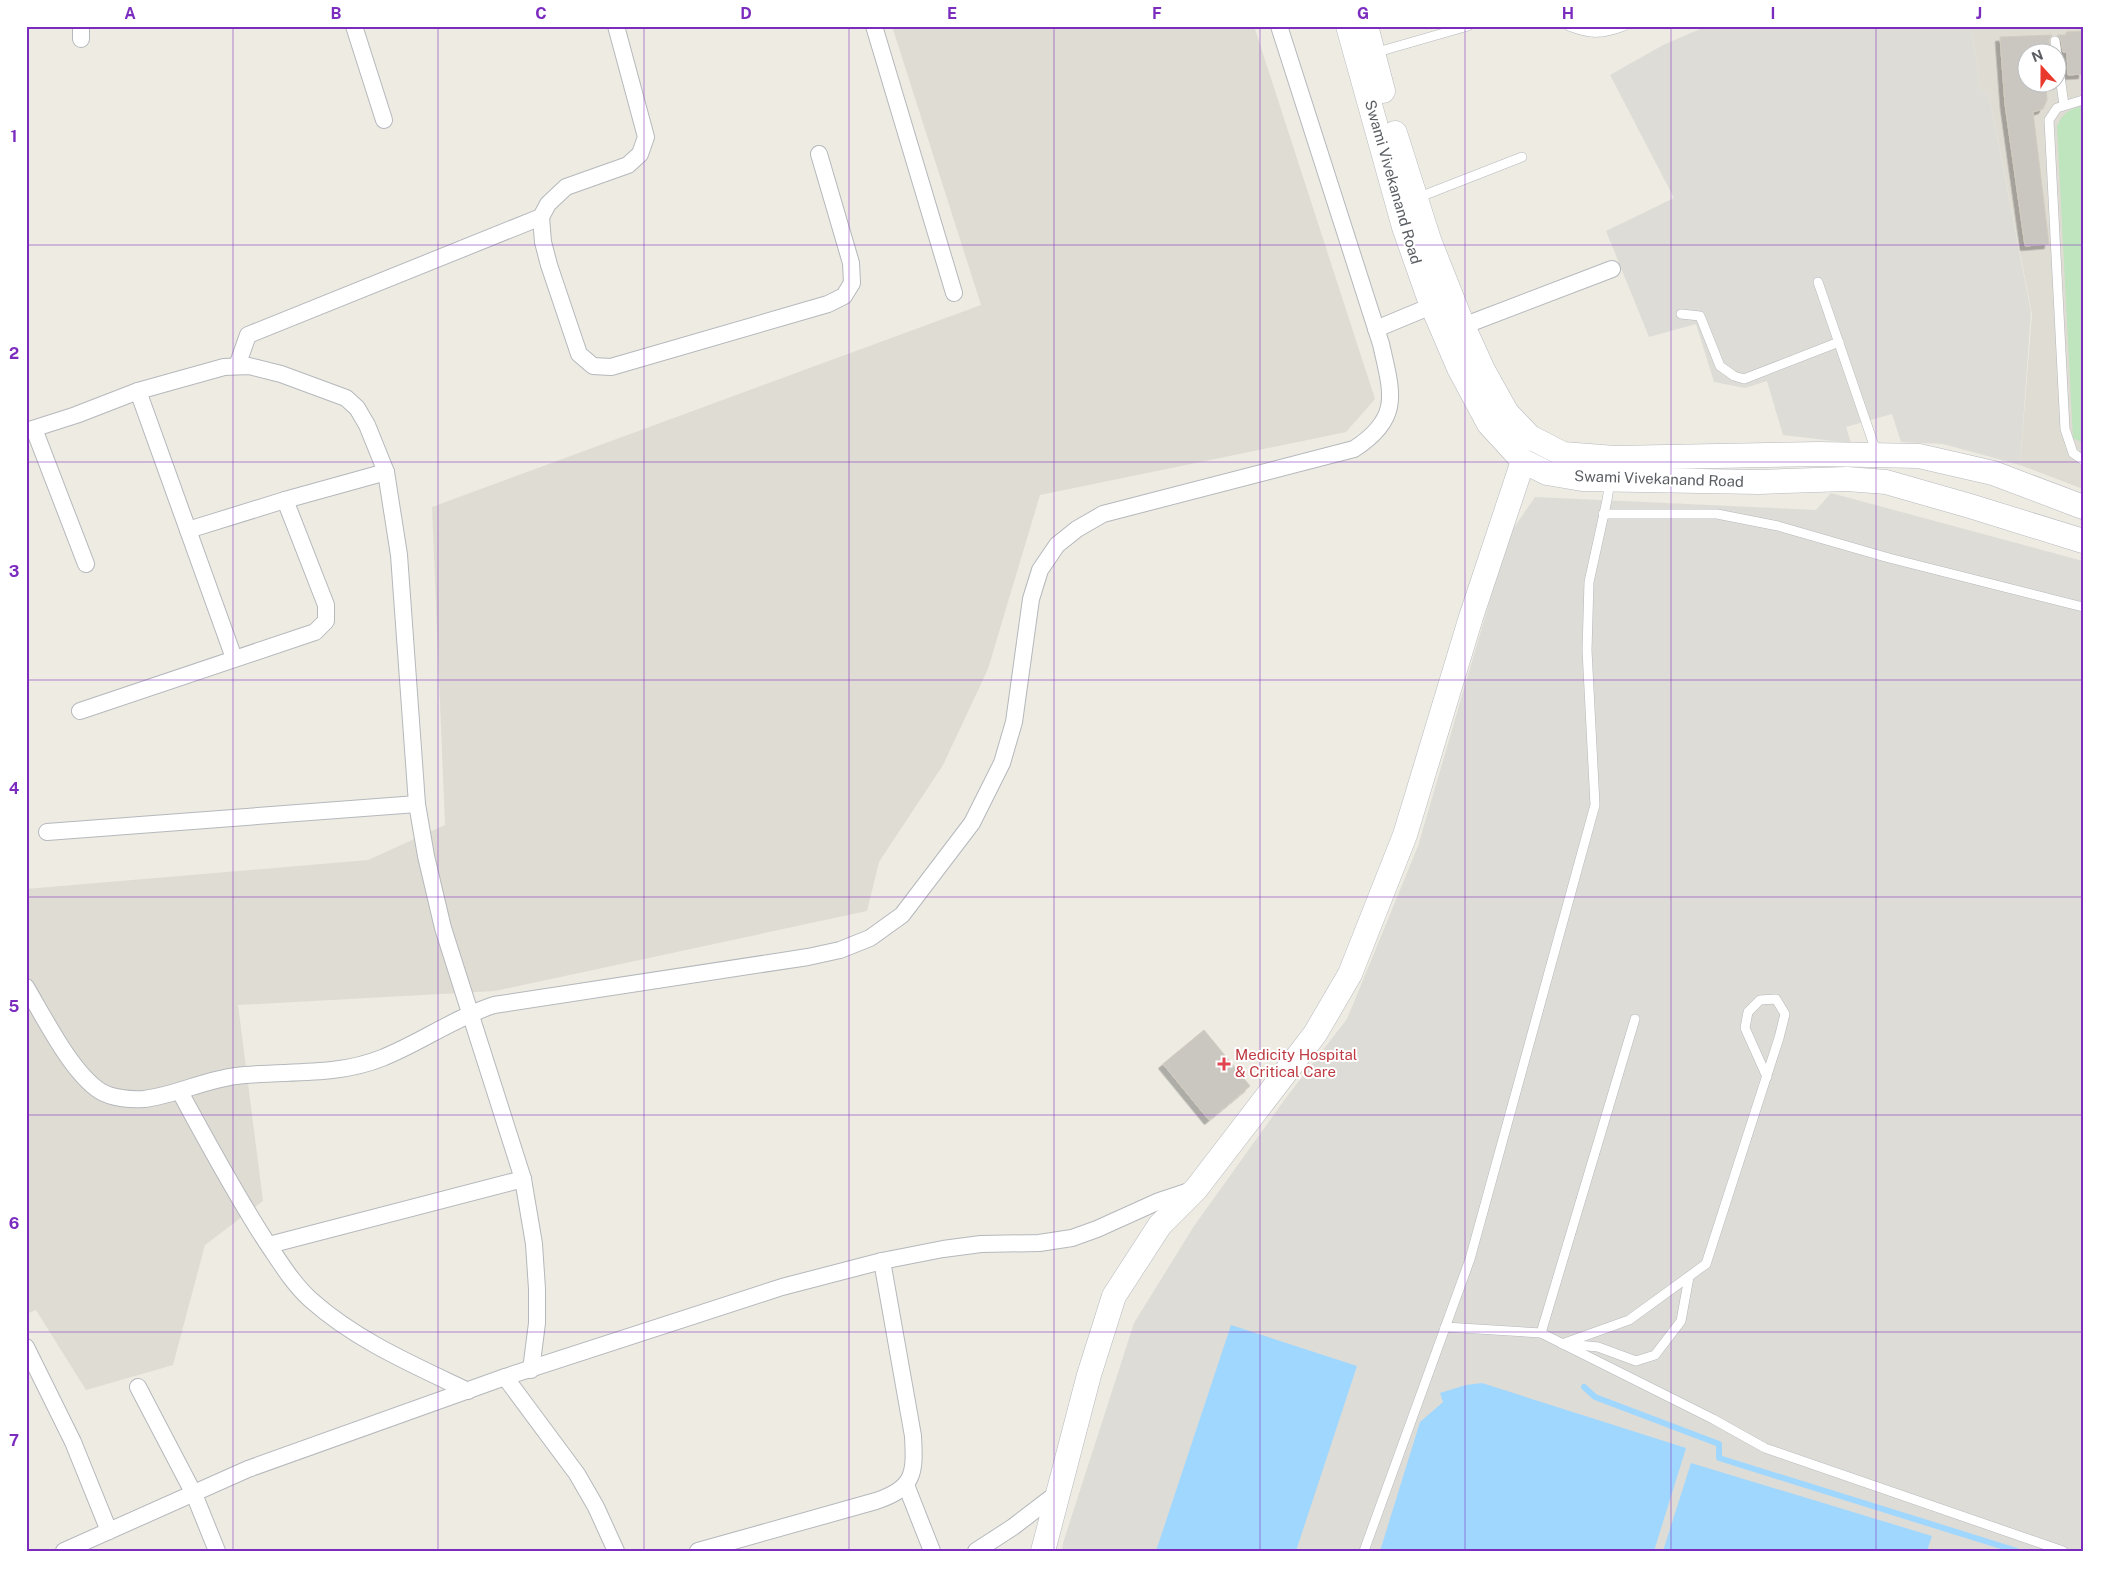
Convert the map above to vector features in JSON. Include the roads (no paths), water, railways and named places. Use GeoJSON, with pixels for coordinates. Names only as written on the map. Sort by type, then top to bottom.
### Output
{"type":"FeatureCollection","features":[{"type":"Feature","properties":{"kind":"street"},"geometry":{"type":"LineString","coordinates":[[354,26],[384,120]]}},
{"type":"Feature","properties":{"kind":"street"},"geometry":{"type":"LineString","coordinates":[[616,26],[646,137],[640,154],[628,165],[566,187],[548,204],[541,218],[543,242],[549,266],[579,354],[593,366],[611,367],[828,304],[844,296],[852,283],[851,263],[819,154]]}},
{"type":"Feature","properties":{"kind":"street"},"geometry":{"type":"LineString","coordinates":[[874,26],[954,293]]}},
{"type":"Feature","properties":{"kind":"street"},"geometry":{"type":"LineString","coordinates":[[26,987],[70,1060],[88,1081],[101,1092],[119,1097],[142,1099],[180,1092],[234,1076],[329,1071],[355,1067],[382,1058],[471,1012],[494,1004],[799,958],[840,950],[870,938],[902,915],[972,823],[1002,763],[1014,722],[1031,599],[1040,570],[1057,545],[1077,529],[1103,514],[1354,449],[1372,438],[1385,422],[1391,402],[1390,380],[1376,329],[1279,26]]}},
{"type":"Feature","properties":{"kind":"street","name":"Swami Vivekanand Road"},"geometry":{"type":"LineString","coordinates":[[1348,26],[1365,56],[1398,145],[1407,201],[1442,302],[1459,368],[1489,424],[1523,461],[1547,473],[1582,480],[1759,482],[1847,479],[1886,482],[2083,541]]}},
{"type":"Feature","properties":{"kind":"street","name":"Swami Vivekanand Road"},"geometry":{"type":"LineString","coordinates":[[1365,56],[1366,26]]}},
{"type":"Feature","properties":{"kind":"street"},"geometry":{"type":"LineString","coordinates":[[237,366],[248,335],[541,218]]}},
{"type":"Feature","properties":{"kind":"street"},"geometry":{"type":"LineString","coordinates":[[1463,326],[1612,269]]}},
{"type":"Feature","properties":{"kind":"street"},"geometry":{"type":"LineString","coordinates":[[1376,329],[1442,302]]}},
{"type":"Feature","properties":{"kind":"street","name":"Swami Vivekanand Road"},"geometry":{"type":"LineString","coordinates":[[1442,302],[1463,326],[1482,370],[1507,413],[1530,437],[1563,454],[1615,458],[1877,454]]}},
{"type":"Feature","properties":{"kind":"street"},"geometry":{"type":"LineString","coordinates":[[86,564],[30,430],[138,391],[224,367],[237,366],[249,366],[281,374],[346,398],[357,408],[367,425],[386,472],[400,555],[417,804],[434,893],[523,1179],[534,1244],[537,1289],[536,1323],[531,1370]]}},
{"type":"Feature","properties":{"kind":"street"},"geometry":{"type":"LineString","coordinates":[[138,391],[234,658]]}},
{"type":"Feature","properties":{"kind":"street"},"geometry":{"type":"LineString","coordinates":[[1877,454],[1919,456],[1993,473],[2083,506]]}},
{"type":"Feature","properties":{"kind":"street"},"geometry":{"type":"LineString","coordinates":[[1043,1551],[1089,1375],[1114,1296],[1160,1225],[1196,1189],[1315,1034],[1350,974],[1405,835],[1471,617],[1523,461]]}},
{"type":"Feature","properties":{"kind":"street"},"geometry":{"type":"LineString","coordinates":[[188,530],[285,500],[386,472]]}},
{"type":"Feature","properties":{"kind":"street"},"geometry":{"type":"LineString","coordinates":[[80,711],[234,658],[302,638],[315,632],[326,621],[326,605],[320,586],[285,500]]}},
{"type":"Feature","properties":{"kind":"street"},"geometry":{"type":"LineString","coordinates":[[47,832],[417,804]]}},
{"type":"Feature","properties":{"kind":"street"},"geometry":{"type":"LineString","coordinates":[[180,1092],[223,1172],[269,1245],[304,1292],[330,1316],[370,1343],[468,1391]]}},
{"type":"Feature","properties":{"kind":"street"},"geometry":{"type":"LineString","coordinates":[[269,1245],[523,1179]]}},
{"type":"Feature","properties":{"kind":"street"},"geometry":{"type":"LineString","coordinates":[[64,1551],[248,1469],[505,1378],[782,1287],[882,1261],[943,1249],[981,1244],[1039,1243],[1072,1238],[1097,1229],[1159,1201],[1196,1189]]}},
{"type":"Feature","properties":{"kind":"street"},"geometry":{"type":"LineString","coordinates":[[698,1551],[876,1501],[895,1494],[906,1485],[912,1473],[914,1457],[913,1436],[882,1261]]}},
{"type":"Feature","properties":{"kind":"street"},"geometry":{"type":"LineString","coordinates":[[26,1346],[73,1442],[109,1531]]}},
{"type":"Feature","properties":{"kind":"street"},"geometry":{"type":"LineString","coordinates":[[505,1378],[577,1474],[596,1507],[616,1551]]}},
{"type":"Feature","properties":{"kind":"street"},"geometry":{"type":"LineString","coordinates":[[138,1387],[194,1494],[217,1551]]}},
{"type":"Feature","properties":{"kind":"street"},"geometry":{"type":"LineString","coordinates":[[906,1485],[932,1551]]}},
{"type":"Feature","properties":{"kind":"street"},"geometry":{"type":"LineString","coordinates":[[976,1551],[1013,1527],[1060,1491]]}},
{"type":"Feature","properties":{"kind":"lane"},"geometry":{"type":"LineString","coordinates":[[1365,56],[1468,26]]}},
{"type":"Feature","properties":{"kind":"lane"},"geometry":{"type":"LineString","coordinates":[[1569,26],[1581,31],[1604,34],[1624,26]]}},
{"type":"Feature","properties":{"kind":"lane"},"geometry":{"type":"LineString","coordinates":[[2055,41],[2064,105]]}},
{"type":"Feature","properties":{"kind":"lane"},"geometry":{"type":"LineString","coordinates":[[2083,100],[2057,108],[2049,120],[2060,371],[2065,429],[2073,453],[2083,460]]}},
{"type":"Feature","properties":{"kind":"lane"},"geometry":{"type":"LineString","coordinates":[[1407,201],[1522,157]]}},
{"type":"Feature","properties":{"kind":"lane"},"geometry":{"type":"LineString","coordinates":[[1818,282],[1877,454]]}},
{"type":"Feature","properties":{"kind":"lane"},"geometry":{"type":"LineString","coordinates":[[1682,314],[1700,316],[1720,366],[1734,376],[1744,379],[1839,342]]}},
{"type":"Feature","properties":{"kind":"lane"},"geometry":{"type":"LineString","coordinates":[[1364,1551],[1470,1259],[1595,805],[1588,640],[1589,582],[1610,481]]}},
{"type":"Feature","properties":{"kind":"lane"},"geometry":{"type":"LineString","coordinates":[[1603,514],[1717,514],[1778,526],[1889,558],[2083,607]]}},
{"type":"Feature","properties":{"kind":"lane"},"geometry":{"type":"LineString","coordinates":[[1562,1344],[1629,1320],[1706,1264],[1767,1077],[1785,1014],[1776,999],[1760,1000],[1748,1012],[1745,1028],[1767,1077]]}},
{"type":"Feature","properties":{"kind":"lane"},"geometry":{"type":"LineString","coordinates":[[1541,1334],[1635,1019]]}},
{"type":"Feature","properties":{"kind":"lane"},"geometry":{"type":"LineString","coordinates":[[1562,1344],[1598,1347],[1636,1361],[1655,1355],[1681,1321],[1689,1276]]}},
{"type":"Feature","properties":{"kind":"lane"},"geometry":{"type":"LineString","coordinates":[[1445,1327],[1541,1334],[1712,1419],[1765,1448],[2063,1551]]}},
{"type":"Feature","properties":{"kind":"water"},"geometry":{"type":"Polygon","coordinates":[[[1231,1325],[1357,1366],[1296,1551],[1156,1551],[1231,1325]]]}},
{"type":"Feature","properties":{"kind":"water"},"geometry":{"type":"Polygon","coordinates":[[[1482,1383],[1686,1448],[1654,1551],[1380,1551],[1420,1422],[1443,1402],[1440,1393],[1466,1385],[1482,1383]]]}},
{"type":"Feature","properties":{"kind":"water"},"geometry":{"type":"Polygon","coordinates":[[[1691,1463],[1932,1536],[1927,1551],[1663,1551],[1691,1463]]]}},
{"type":"Feature","properties":{"kind":"waterway"},"geometry":{"type":"LineString","coordinates":[[1584,1387],[1595,1397],[1719,1444],[1719,1458],[2017,1551]]}},
{"type":"Feature","properties":{"kind":"place","name":"Medicity Hospital & Critical Care"},"geometry":{"type":"Point","coordinates":[1224,1064]}}]}
